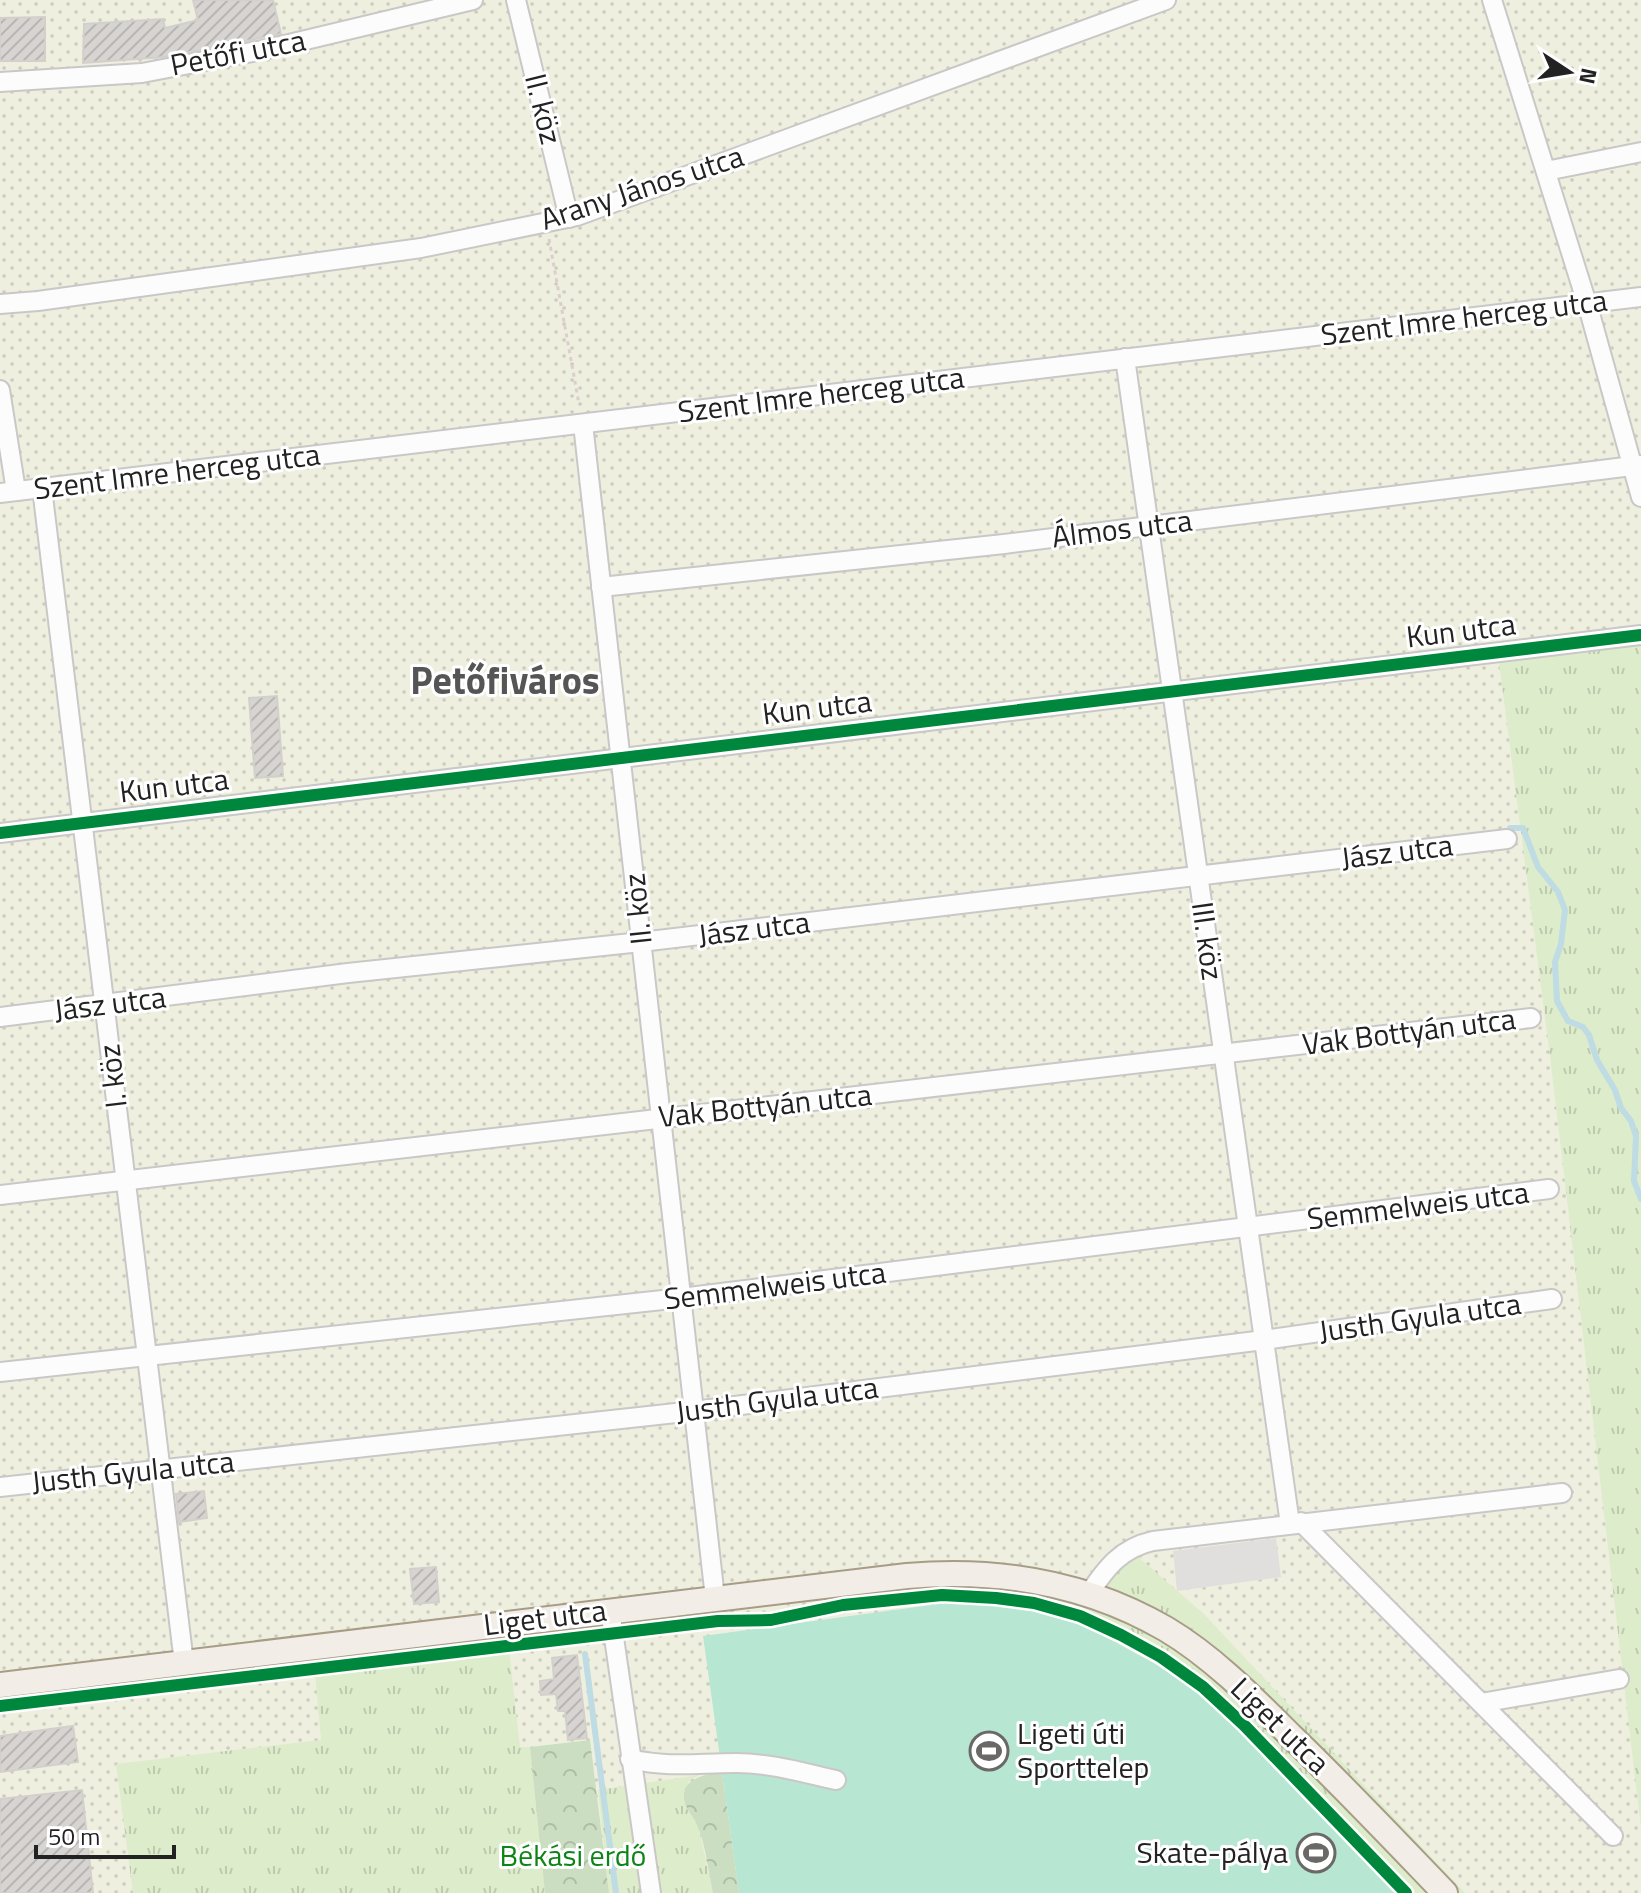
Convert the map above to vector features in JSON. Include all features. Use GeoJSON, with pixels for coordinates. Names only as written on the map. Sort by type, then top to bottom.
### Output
{"type":"FeatureCollection","features":[{"type":"Feature","properties":{"kind":"main road","name":"Liget utca"},"geometry":{"type":"LineString","coordinates":[[0,1685],[715,1598],[945,1573],[998,1574],[1057,1584],[1168,1630],[1222,1671],[1333,1777],[1445,1893]]}},
{"type":"Feature","properties":{"kind":"street","name":"Petőfi utca"},"geometry":{"type":"LineString","coordinates":[[0,82],[142,73],[268,49],[473,0]]}},
{"type":"Feature","properties":{"kind":"street","name":"II. köz"},"geometry":{"type":"LineString","coordinates":[[516,0],[569,218]]}},
{"type":"Feature","properties":{"kind":"street","name":"Arany János utca"},"geometry":{"type":"LineString","coordinates":[[0,304],[421,248],[569,218],[1166,0]]}},
{"type":"Feature","properties":{"kind":"street"},"geometry":{"type":"LineString","coordinates":[[1492,0],[1637,466],[1641,497]]}},
{"type":"Feature","properties":{"kind":"street"},"geometry":{"type":"LineString","coordinates":[[1546,171],[1641,152]]}},
{"type":"Feature","properties":{"kind":"street","name":"Szent Imre herceg utca"},"geometry":{"type":"LineString","coordinates":[[8,492],[1641,297]]}},
{"type":"Feature","properties":{"kind":"street","name":"III. köz"},"geometry":{"type":"LineString","coordinates":[[1125,358],[1264,1340],[1295,1523]]}},
{"type":"Feature","properties":{"kind":"street"},"geometry":{"type":"LineString","coordinates":[[0,390],[8,492]]}},
{"type":"Feature","properties":{"kind":"street","name":"II. köz"},"geometry":{"type":"LineString","coordinates":[[583,424],[715,1598]]}},
{"type":"Feature","properties":{"kind":"street","name":"Álmos utca"},"geometry":{"type":"LineString","coordinates":[[601,587],[1149,526],[1637,466]]}},
{"type":"Feature","properties":{"kind":"street","name":"I. köz"},"geometry":{"type":"LineString","coordinates":[[42,488],[184,1663]]}},
{"type":"Feature","properties":{"kind":"street","name":"Kun utca"},"geometry":{"type":"LineString","coordinates":[[0,833],[1641,635]]}},
{"type":"Feature","properties":{"kind":"street","name":"Jász utca"},"geometry":{"type":"LineString","coordinates":[[0,1017],[348,973],[641,942],[1507,839]]}},
{"type":"Feature","properties":{"kind":"street","name":"Vak Bottyán utca"},"geometry":{"type":"LineString","coordinates":[[0,1195],[1531,1018]]}},
{"type":"Feature","properties":{"kind":"street","name":"Semmelweis utca"},"geometry":{"type":"LineString","coordinates":[[0,1372],[681,1298],[1549,1189]]}},
{"type":"Feature","properties":{"kind":"street","name":"Justh Gyula utca"},"geometry":{"type":"LineString","coordinates":[[0,1487],[694,1411],[1264,1340],[1552,1299]]}},
{"type":"Feature","properties":{"kind":"street"},"geometry":{"type":"LineString","coordinates":[[1088,1595],[1116,1558],[1139,1544],[1243,1536],[1295,1523],[1562,1493]]}},
{"type":"Feature","properties":{"kind":"street"},"geometry":{"type":"LineString","coordinates":[[1295,1523],[1613,1836]]}},
{"type":"Feature","properties":{"kind":"street"},"geometry":{"type":"LineString","coordinates":[[610,1610],[651,1893]]}},
{"type":"Feature","properties":{"kind":"street"},"geometry":{"type":"LineString","coordinates":[[1481,1703],[1619,1679]]}},
{"type":"Feature","properties":{"kind":"street"},"geometry":{"type":"LineString","coordinates":[[630,1759],[655,1765],[762,1764],[836,1780]]}},
{"type":"Feature","properties":{"kind":"path"},"geometry":{"type":"LineString","coordinates":[[546,223],[583,424]]}},
{"type":"Feature","properties":{"kind":"green space"},"geometry":{"type":"Polygon","coordinates":[[[0,0],[1641,0],[1641,1893],[0,1893],[0,0]]]}},
{"type":"Feature","properties":{"kind":"green space"},"geometry":{"type":"Polygon","coordinates":[[[1641,638],[1641,1828],[1550,1056],[1498,655],[1641,638]]]}},
{"type":"Feature","properties":{"kind":"green space"},"geometry":{"type":"Polygon","coordinates":[[[1122,1543],[1204,1614],[1465,1893],[1396,1893],[1239,1730],[1198,1693],[1159,1666],[1078,1622],[1087,1594],[1122,1543]]]}},
{"type":"Feature","properties":{"kind":"green space","name":"Ligeti úti Sporttelep"},"geometry":{"type":"Polygon","coordinates":[[[953,1602],[1019,1608],[1078,1622],[1159,1666],[1198,1693],[1239,1730],[1395,1893],[739,1893],[703,1636],[953,1602]]]}},
{"type":"Feature","properties":{"kind":"green space"},"geometry":{"type":"Polygon","coordinates":[[[509,1649],[520,1747],[530,1747],[545,1893],[133,1893],[116,1764],[321,1740],[315,1672],[509,1649]]]}},
{"type":"Feature","properties":{"kind":"green space","name":"Békási erdő"},"geometry":{"type":"Polygon","coordinates":[[[590,1740],[609,1893],[545,1893],[530,1747],[590,1740]]]}},
{"type":"Feature","properties":{"kind":"green space"},"geometry":{"type":"Polygon","coordinates":[[[722,1772],[739,1893],[713,1893],[703,1841],[684,1799],[684,1791],[692,1781],[722,1772]]]}},
{"type":"Feature","properties":{"kind":"green space"},"geometry":{"type":"Polygon","coordinates":[[[699,1775],[689,1781],[684,1791],[686,1807],[698,1825],[713,1893],[609,1893],[598,1790],[699,1775]]]}},
{"type":"Feature","properties":{"kind":"shaded area"},"geometry":{"type":"Polygon","coordinates":[[[1276,1538],[1281,1577],[1177,1591],[1173,1551],[1276,1538]]]}},
{"type":"Feature","properties":{"kind":"building"},"geometry":{"type":"Polygon","coordinates":[[[193,0],[273,0],[281,34],[164,57],[83,63],[84,24],[163,19],[165,28],[198,20],[193,0]]]}},
{"type":"Feature","properties":{"kind":"building"},"geometry":{"type":"Polygon","coordinates":[[[45,17],[45,61],[0,61],[0,18],[45,17]]]}},
{"type":"Feature","properties":{"kind":"building"},"geometry":{"type":"Polygon","coordinates":[[[277,696],[283,776],[255,778],[249,698],[277,696]]]}},
{"type":"Feature","properties":{"kind":"building"},"geometry":{"type":"Polygon","coordinates":[[[204,1491],[207,1518],[179,1522],[176,1494],[204,1491]]]}},
{"type":"Feature","properties":{"kind":"building"},"geometry":{"type":"Polygon","coordinates":[[[436,1567],[439,1602],[414,1604],[410,1569],[436,1567]]]}},
{"type":"Feature","properties":{"kind":"building"},"geometry":{"type":"Polygon","coordinates":[[[577,1655],[587,1738],[568,1740],[565,1711],[558,1711],[556,1694],[541,1695],[540,1681],[554,1679],[552,1658],[577,1655]]]}},
{"type":"Feature","properties":{"kind":"building"},"geometry":{"type":"Polygon","coordinates":[[[73,1726],[78,1762],[0,1772],[0,1736],[73,1726]]]}},
{"type":"Feature","properties":{"kind":"building"},"geometry":{"type":"Polygon","coordinates":[[[82,1790],[93,1893],[0,1893],[0,1799],[82,1790]]]}},
{"type":"Feature","properties":{"kind":"waterway"},"geometry":{"type":"LineString","coordinates":[[1510,828],[1523,828],[1538,867],[1558,892],[1565,910],[1561,944],[1555,962],[1557,1001],[1568,1021],[1583,1027],[1589,1035],[1597,1060],[1615,1090],[1621,1108],[1631,1121],[1636,1136],[1634,1181],[1641,1199]]}},
{"type":"Feature","properties":{"kind":"waterway"},"geometry":{"type":"LineString","coordinates":[[585,1654],[616,1893]]}},
{"type":"Feature","properties":{"kind":"cycle path"},"geometry":{"type":"LineString","coordinates":[[0,833],[1641,635]]}},
{"type":"Feature","properties":{"kind":"cycle path"},"geometry":{"type":"LineString","coordinates":[[0,1706],[718,1621],[771,1620],[843,1605],[942,1595],[1034,1603],[1080,1616],[1121,1635],[1161,1657],[1203,1687],[1244,1725],[1406,1893]]}},
{"type":"Feature","properties":{"kind":"place","name":"Ligeti úti Sporttelep"},"geometry":{"type":"Point","coordinates":[989,1751]}},
{"type":"Feature","properties":{"kind":"place","name":"Skate-pálya"},"geometry":{"type":"Point","coordinates":[1316,1853]}},
{"type":"Feature","properties":{"kind":"district","name":"Petőfiváros"},"geometry":{"type":"Point","coordinates":[505,681]}}]}
